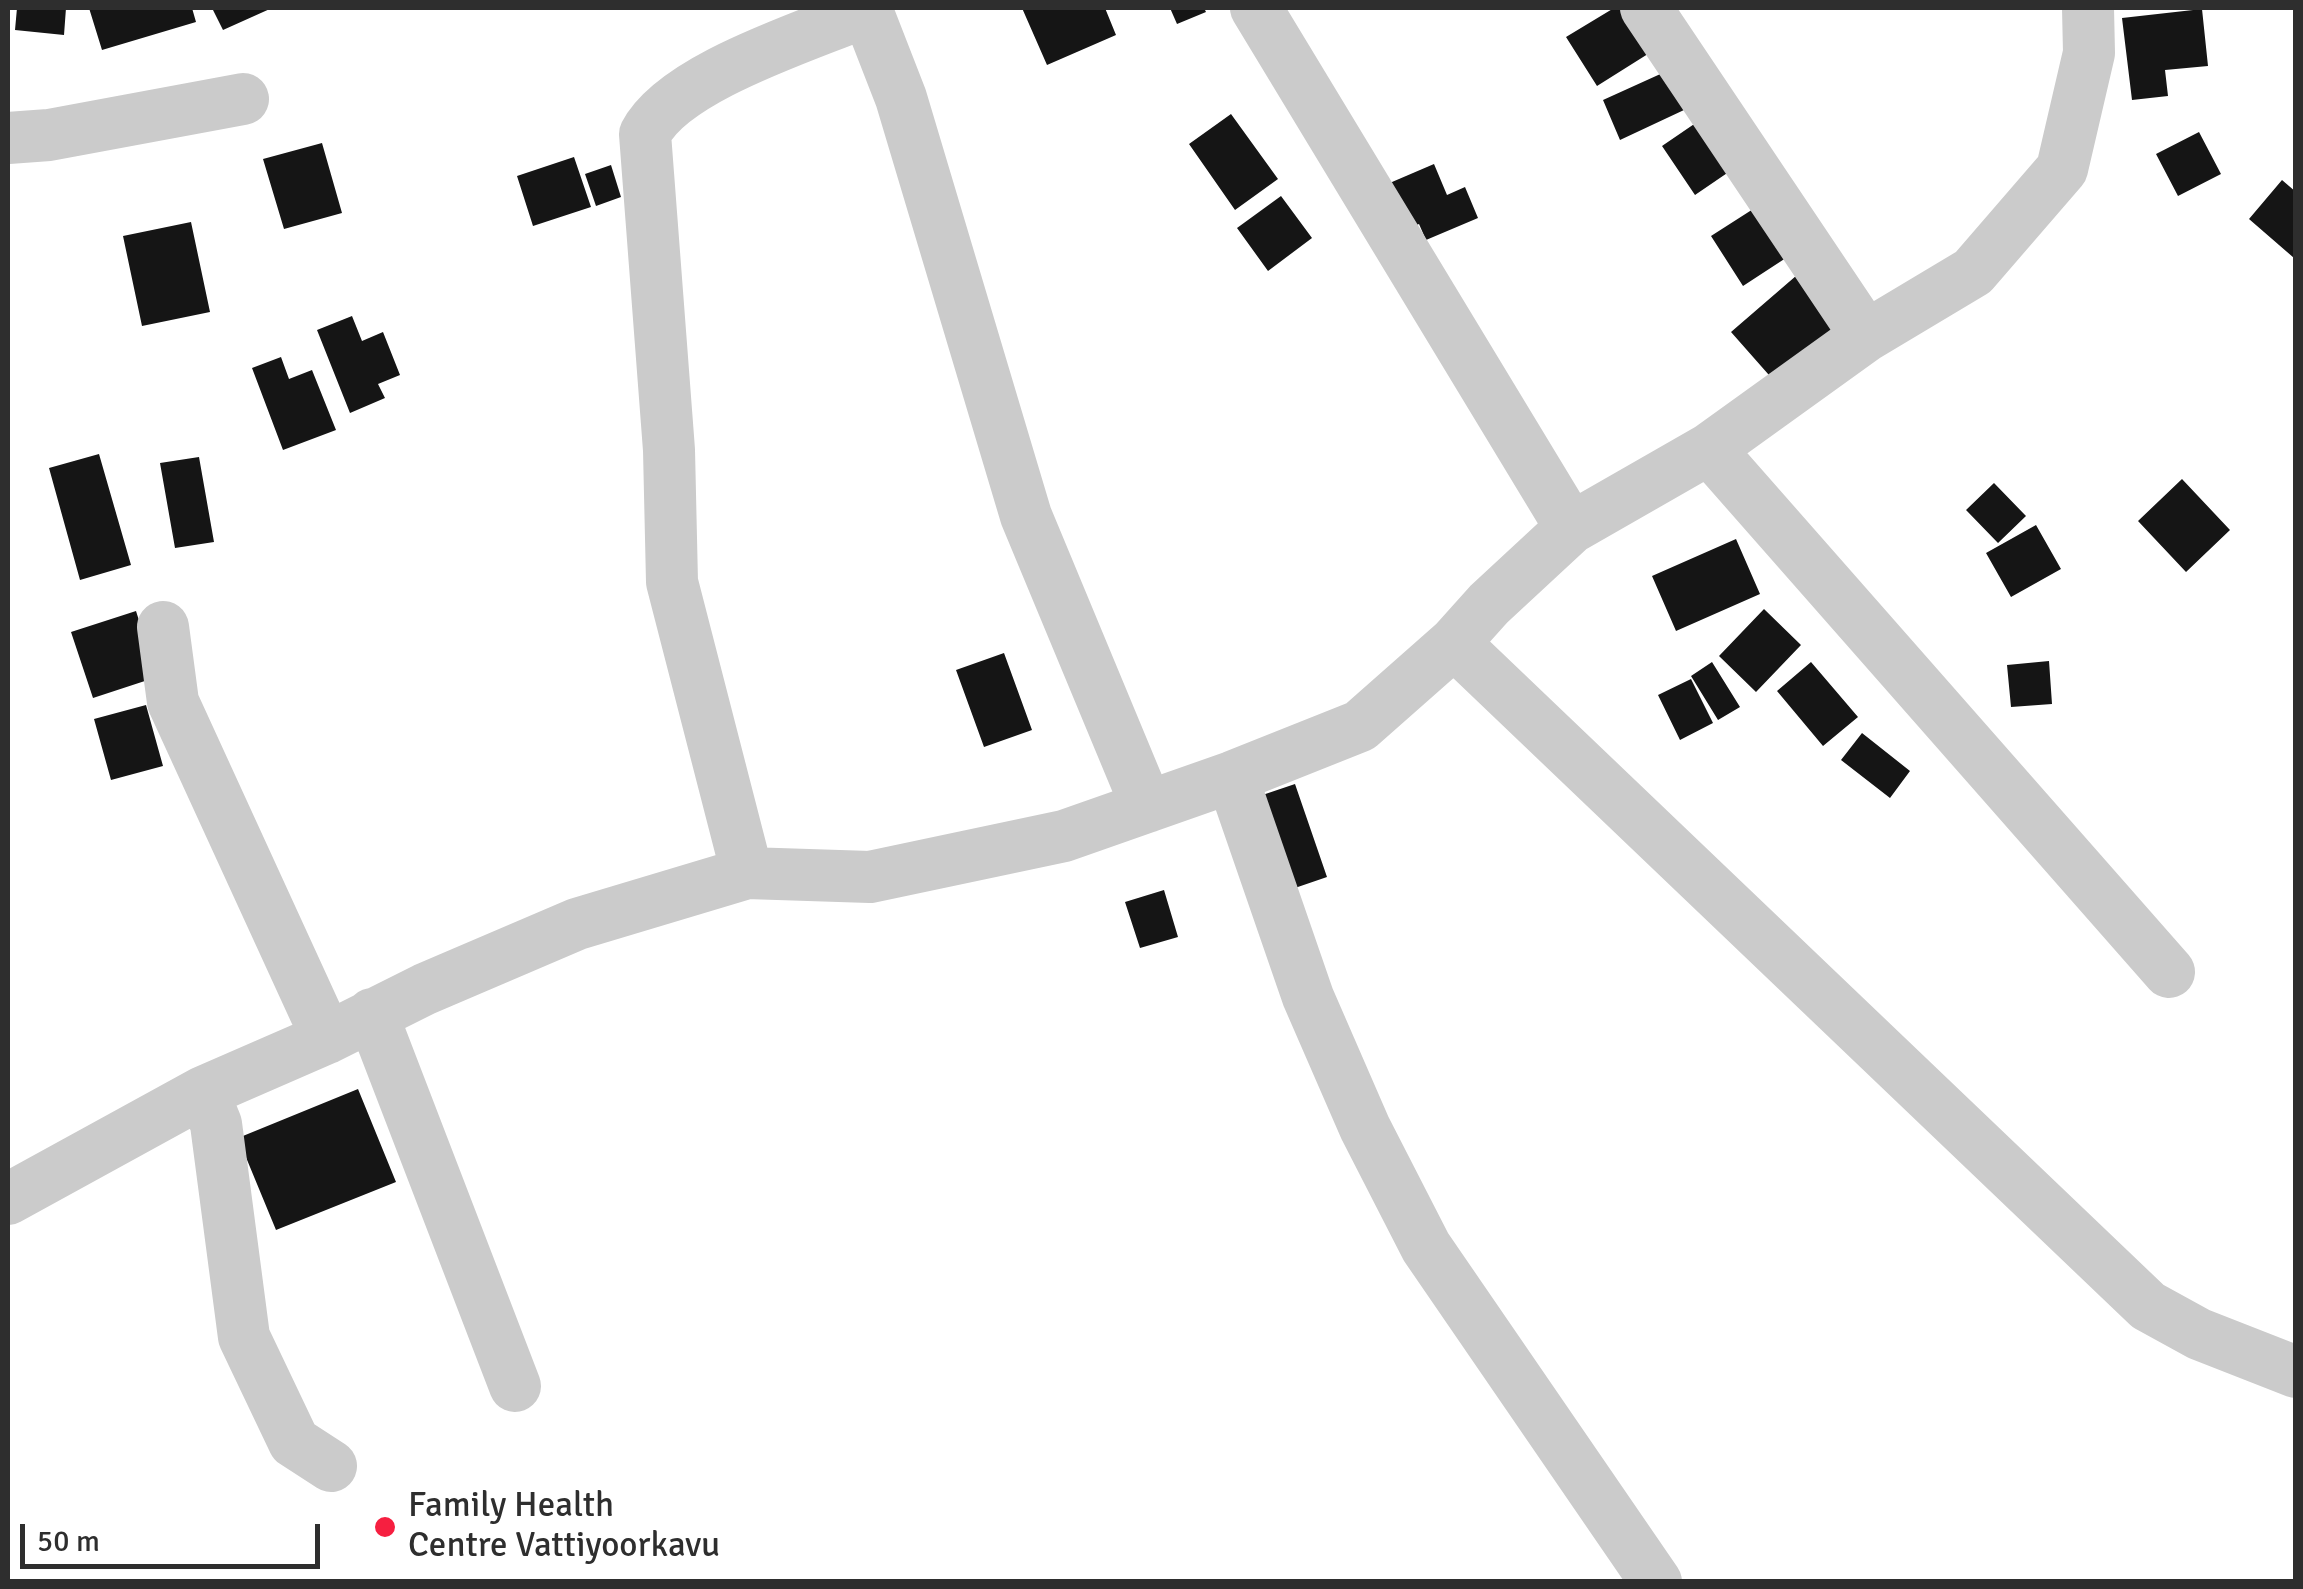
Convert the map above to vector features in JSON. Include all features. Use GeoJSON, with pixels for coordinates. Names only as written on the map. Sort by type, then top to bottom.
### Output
{"type":"FeatureCollection","features":[{"type":"Feature","properties":{"kind":"street"},"geometry":{"type":"LineString","coordinates":[[1256,8],[1571,528]]}},
{"type":"Feature","properties":{"kind":"street"},"geometry":{"type":"LineString","coordinates":[[1646,8],[1866,336]]}},
{"type":"Feature","properties":{"kind":"street"},"geometry":{"type":"LineString","coordinates":[[8,1198],[203,1092],[576,924],[746,873],[870,877],[1064,836],[1232,777],[1360,726],[1454,642],[1571,528],[1710,449],[1866,336],[1973,272],[2062,170],[2089,53],[2088,8]]}},
{"type":"Feature","properties":{"kind":"street"},"geometry":{"type":"LineString","coordinates":[[746,873],[672,582],[669,450],[645,134],[653,119],[709,78],[867,9],[902,98],[1026,516],[1147,807]]}},
{"type":"Feature","properties":{"kind":"street"},"geometry":{"type":"LineString","coordinates":[[8,138],[49,136],[243,99]]}},
{"type":"Feature","properties":{"kind":"street"},"geometry":{"type":"LineString","coordinates":[[1710,449],[2170,972]]}},
{"type":"Feature","properties":{"kind":"street"},"geometry":{"type":"LineString","coordinates":[[164,627],[173,702],[349,1026],[514,1386]]}},
{"type":"Feature","properties":{"kind":"street"},"geometry":{"type":"LineString","coordinates":[[1454,642],[2148,1306],[2199,1334],[2296,1372]]}},
{"type":"Feature","properties":{"kind":"street"},"geometry":{"type":"LineString","coordinates":[[1232,777],[1308,998],[1365,1128],[1426,1247],[1656,1582]]}},
{"type":"Feature","properties":{"kind":"street"},"geometry":{"type":"LineString","coordinates":[[203,1092],[216,1124],[244,1337],[294,1442],[331,1466]]}},
{"type":"Feature","properties":{"kind":"building"},"geometry":{"type":"Polygon","coordinates":[[[17,8],[66,8],[64,35],[15,30],[17,8]]]}},
{"type":"Feature","properties":{"kind":"building"},"geometry":{"type":"Polygon","coordinates":[[[89,8],[192,8],[196,22],[102,50],[89,8]]]}},
{"type":"Feature","properties":{"kind":"building"},"geometry":{"type":"Polygon","coordinates":[[[212,8],[272,8],[223,30],[212,8]]]}},
{"type":"Feature","properties":{"kind":"building"},"geometry":{"type":"Polygon","coordinates":[[[1022,8],[1105,8],[1116,35],[1047,65],[1022,8]]]}},
{"type":"Feature","properties":{"kind":"building"},"geometry":{"type":"Polygon","coordinates":[[[1170,8],[1204,8],[1206,12],[1177,24],[1170,8]]]}},
{"type":"Feature","properties":{"kind":"building"},"geometry":{"type":"Polygon","coordinates":[[[1614,8],[1634,8],[1659,47],[1597,86],[1566,37],[1614,8]]]}},
{"type":"Feature","properties":{"kind":"building"},"geometry":{"type":"Polygon","coordinates":[[[2202,9],[2208,66],[2165,70],[2168,96],[2132,100],[2122,18],[2202,9]]]}},
{"type":"Feature","properties":{"kind":"building"},"geometry":{"type":"Polygon","coordinates":[[[1667,71],[1684,110],[1620,140],[1603,100],[1667,71]]]}},
{"type":"Feature","properties":{"kind":"building"},"geometry":{"type":"Polygon","coordinates":[[[1231,114],[1278,179],[1235,210],[1189,144],[1231,114]]]}},
{"type":"Feature","properties":{"kind":"building"},"geometry":{"type":"Polygon","coordinates":[[[1703,118],[1736,167],[1695,195],[1662,146],[1703,118]]]}},
{"type":"Feature","properties":{"kind":"building"},"geometry":{"type":"Polygon","coordinates":[[[2199,132],[2221,174],[2178,196],[2156,154],[2199,132]]]}},
{"type":"Feature","properties":{"kind":"building"},"geometry":{"type":"Polygon","coordinates":[[[322,143],[342,213],[284,229],[263,159],[322,143]]]}},
{"type":"Feature","properties":{"kind":"building"},"geometry":{"type":"Polygon","coordinates":[[[574,157],[591,207],[533,226],[517,176],[574,157]]]}},
{"type":"Feature","properties":{"kind":"building"},"geometry":{"type":"Polygon","coordinates":[[[1434,164],[1447,195],[1465,187],[1478,218],[1426,240],[1419,224],[1384,239],[1364,194],[1434,164]]]}},
{"type":"Feature","properties":{"kind":"building"},"geometry":{"type":"Polygon","coordinates":[[[611,165],[621,197],[596,206],[585,174],[611,165]]]}},
{"type":"Feature","properties":{"kind":"building"},"geometry":{"type":"Polygon","coordinates":[[[2282,180],[2296,192],[2294,258],[2249,219],[2282,180]]]}},
{"type":"Feature","properties":{"kind":"building"},"geometry":{"type":"Polygon","coordinates":[[[1281,196],[1312,238],[1268,271],[1237,228],[1281,196]]]}},
{"type":"Feature","properties":{"kind":"building"},"geometry":{"type":"Polygon","coordinates":[[[1761,204],[1792,254],[1743,286],[1711,236],[1761,204]]]}},
{"type":"Feature","properties":{"kind":"building"},"geometry":{"type":"Polygon","coordinates":[[[191,222],[210,312],[142,326],[123,236],[191,222]]]}},
{"type":"Feature","properties":{"kind":"building"},"geometry":{"type":"Polygon","coordinates":[[[1804,269],[1847,318],[1776,383],[1731,332],[1804,269]]]}},
{"type":"Feature","properties":{"kind":"building"},"geometry":{"type":"Polygon","coordinates":[[[352,316],[362,341],[383,332],[400,375],[378,384],[385,398],[350,413],[317,330],[352,316]]]}},
{"type":"Feature","properties":{"kind":"building"},"geometry":{"type":"Polygon","coordinates":[[[281,357],[289,379],[312,370],[336,430],[283,450],[252,368],[281,357]]]}},
{"type":"Feature","properties":{"kind":"building"},"geometry":{"type":"Polygon","coordinates":[[[99,454],[131,565],[80,580],[49,468],[99,454]]]}},
{"type":"Feature","properties":{"kind":"building"},"geometry":{"type":"Polygon","coordinates":[[[199,457],[214,542],[175,548],[160,463],[199,457]]]}},
{"type":"Feature","properties":{"kind":"building"},"geometry":{"type":"Polygon","coordinates":[[[2182,479],[2230,530],[2186,572],[2138,521],[2182,479]]]}},
{"type":"Feature","properties":{"kind":"building"},"geometry":{"type":"Polygon","coordinates":[[[1994,483],[2026,516],[1998,543],[1966,510],[1994,483]]]}},
{"type":"Feature","properties":{"kind":"building"},"geometry":{"type":"Polygon","coordinates":[[[2036,525],[2061,569],[2011,597],[1986,553],[2036,525]]]}},
{"type":"Feature","properties":{"kind":"building"},"geometry":{"type":"Polygon","coordinates":[[[1736,539],[1760,594],[1676,631],[1652,576],[1736,539]]]}},
{"type":"Feature","properties":{"kind":"building"},"geometry":{"type":"Polygon","coordinates":[[[1764,609],[1801,645],[1756,692],[1719,656],[1764,609]]]}},
{"type":"Feature","properties":{"kind":"building"},"geometry":{"type":"Polygon","coordinates":[[[136,611],[157,677],[93,698],[71,632],[136,611]]]}},
{"type":"Feature","properties":{"kind":"building"},"geometry":{"type":"Polygon","coordinates":[[[1004,653],[1032,730],[984,747],[956,670],[1004,653]]]}},
{"type":"Feature","properties":{"kind":"building"},"geometry":{"type":"Polygon","coordinates":[[[2049,661],[2052,704],[2011,707],[2007,665],[2049,661]]]}},
{"type":"Feature","properties":{"kind":"building"},"geometry":{"type":"Polygon","coordinates":[[[1712,662],[1740,707],[1718,720],[1691,676],[1712,662]]]}},
{"type":"Feature","properties":{"kind":"building"},"geometry":{"type":"Polygon","coordinates":[[[1811,662],[1858,717],[1823,746],[1777,691],[1811,662]]]}},
{"type":"Feature","properties":{"kind":"building"},"geometry":{"type":"Polygon","coordinates":[[[1691,679],[1713,723],[1680,740],[1658,695],[1691,679]]]}},
{"type":"Feature","properties":{"kind":"building"},"geometry":{"type":"Polygon","coordinates":[[[146,705],[163,766],[111,780],[94,719],[146,705]]]}},
{"type":"Feature","properties":{"kind":"building"},"geometry":{"type":"Polygon","coordinates":[[[1862,733],[1910,771],[1890,798],[1841,760],[1862,733]]]}},
{"type":"Feature","properties":{"kind":"building"},"geometry":{"type":"Polygon","coordinates":[[[1295,784],[1327,877],[1254,902],[1221,809],[1295,784]]]}},
{"type":"Feature","properties":{"kind":"building"},"geometry":{"type":"Polygon","coordinates":[[[1164,890],[1178,937],[1140,948],[1125,902],[1164,890]]]}},
{"type":"Feature","properties":{"kind":"building"},"geometry":{"type":"Polygon","coordinates":[[[358,1089],[396,1182],[276,1230],[238,1138],[358,1089]]]}},
{"type":"Feature","properties":{"kind":"place","name":"Family Health Centre Vattiyoorkavu"},"geometry":{"type":"Point","coordinates":[385,1527]}}]}
